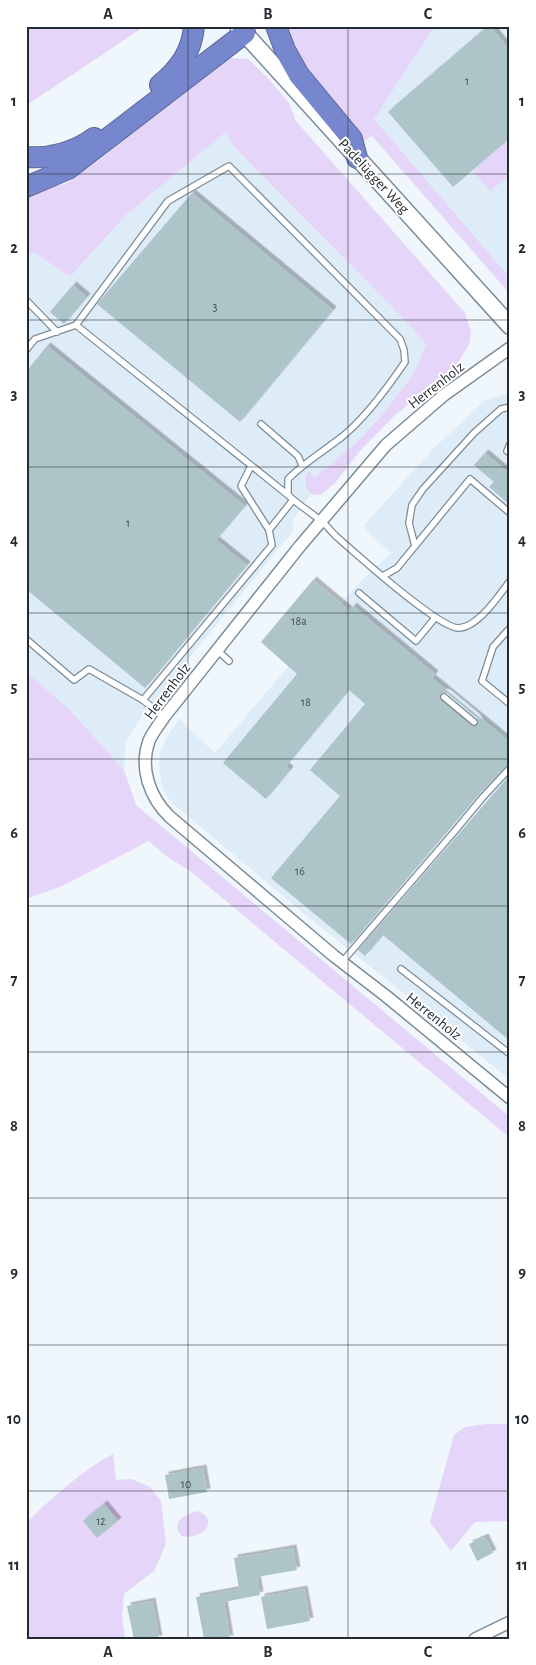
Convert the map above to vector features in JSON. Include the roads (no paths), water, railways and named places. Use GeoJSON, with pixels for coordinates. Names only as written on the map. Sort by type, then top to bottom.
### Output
{"type":"FeatureCollection","features":[{"type":"Feature","properties":{"kind":"highway"},"geometry":{"type":"LineString","coordinates":[[26,157],[38,158],[57,155],[86,145],[169,77],[189,50],[194,26]]}},
{"type":"Feature","properties":{"kind":"highway"},"geometry":{"type":"LineString","coordinates":[[276,26],[284,50],[299,75],[352,139],[357,158]]}},
{"type":"Feature","properties":{"kind":"highway"},"geometry":{"type":"LineString","coordinates":[[26,187],[68,169],[242,30]]}},
{"type":"Feature","properties":{"kind":"main road","name":"Padelügger Weg"},"geometry":{"type":"LineString","coordinates":[[242,30],[510,326]]}},
{"type":"Feature","properties":{"kind":"street","name":"Herrenholz"},"geometry":{"type":"LineString","coordinates":[[508,1093],[342,962],[162,810],[151,790],[146,775],[145,759],[149,740],[164,717],[300,546],[386,446],[444,395],[510,348]]}},
{"type":"Feature","properties":{"kind":"street"},"geometry":{"type":"LineString","coordinates":[[475,1639],[510,1622]]}},
{"type":"Feature","properties":{"kind":"lane"},"geometry":{"type":"LineString","coordinates":[[26,350],[35,339],[76,325],[168,201],[229,166],[400,339],[404,350],[405,362],[363,415],[344,435],[302,465],[288,479],[288,495]]}},
{"type":"Feature","properties":{"kind":"lane"},"geometry":{"type":"LineString","coordinates":[[26,300],[57,332]]}},
{"type":"Feature","properties":{"kind":"lane"},"geometry":{"type":"LineString","coordinates":[[76,325],[293,500],[322,521],[336,536],[435,618],[449,626],[459,628],[475,622],[510,581]]}},
{"type":"Feature","properties":{"kind":"lane"},"geometry":{"type":"LineString","coordinates":[[414,546],[410,523],[412,505],[423,489],[474,433],[501,409],[510,407]]}},
{"type":"Feature","properties":{"kind":"lane"},"geometry":{"type":"LineString","coordinates":[[260,424],[298,456],[302,465]]}},
{"type":"Feature","properties":{"kind":"lane"},"geometry":{"type":"LineString","coordinates":[[510,444],[507,451],[510,453]]}},
{"type":"Feature","properties":{"kind":"lane"},"geometry":{"type":"LineString","coordinates":[[143,700],[272,546],[269,530],[240,486],[251,466]]}},
{"type":"Feature","properties":{"kind":"lane"},"geometry":{"type":"LineString","coordinates":[[383,576],[397,568],[470,479],[510,512]]}},
{"type":"Feature","properties":{"kind":"lane"},"geometry":{"type":"LineString","coordinates":[[269,530],[293,500]]}},
{"type":"Feature","properties":{"kind":"lane"},"geometry":{"type":"LineString","coordinates":[[359,593],[416,641],[435,618]]}},
{"type":"Feature","properties":{"kind":"lane"},"geometry":{"type":"LineString","coordinates":[[510,628],[493,647],[482,681],[510,704]]}},
{"type":"Feature","properties":{"kind":"lane"},"geometry":{"type":"LineString","coordinates":[[26,639],[74,680],[89,669],[143,700],[164,717]]}},
{"type":"Feature","properties":{"kind":"lane"},"geometry":{"type":"LineString","coordinates":[[217,650],[229,661]]}},
{"type":"Feature","properties":{"kind":"lane"},"geometry":{"type":"LineString","coordinates":[[444,697],[474,722]]}},
{"type":"Feature","properties":{"kind":"lane"},"geometry":{"type":"LineString","coordinates":[[342,962],[510,768]]}},
{"type":"Feature","properties":{"kind":"lane"},"geometry":{"type":"LineString","coordinates":[[401,969],[510,1054]]}}]}
